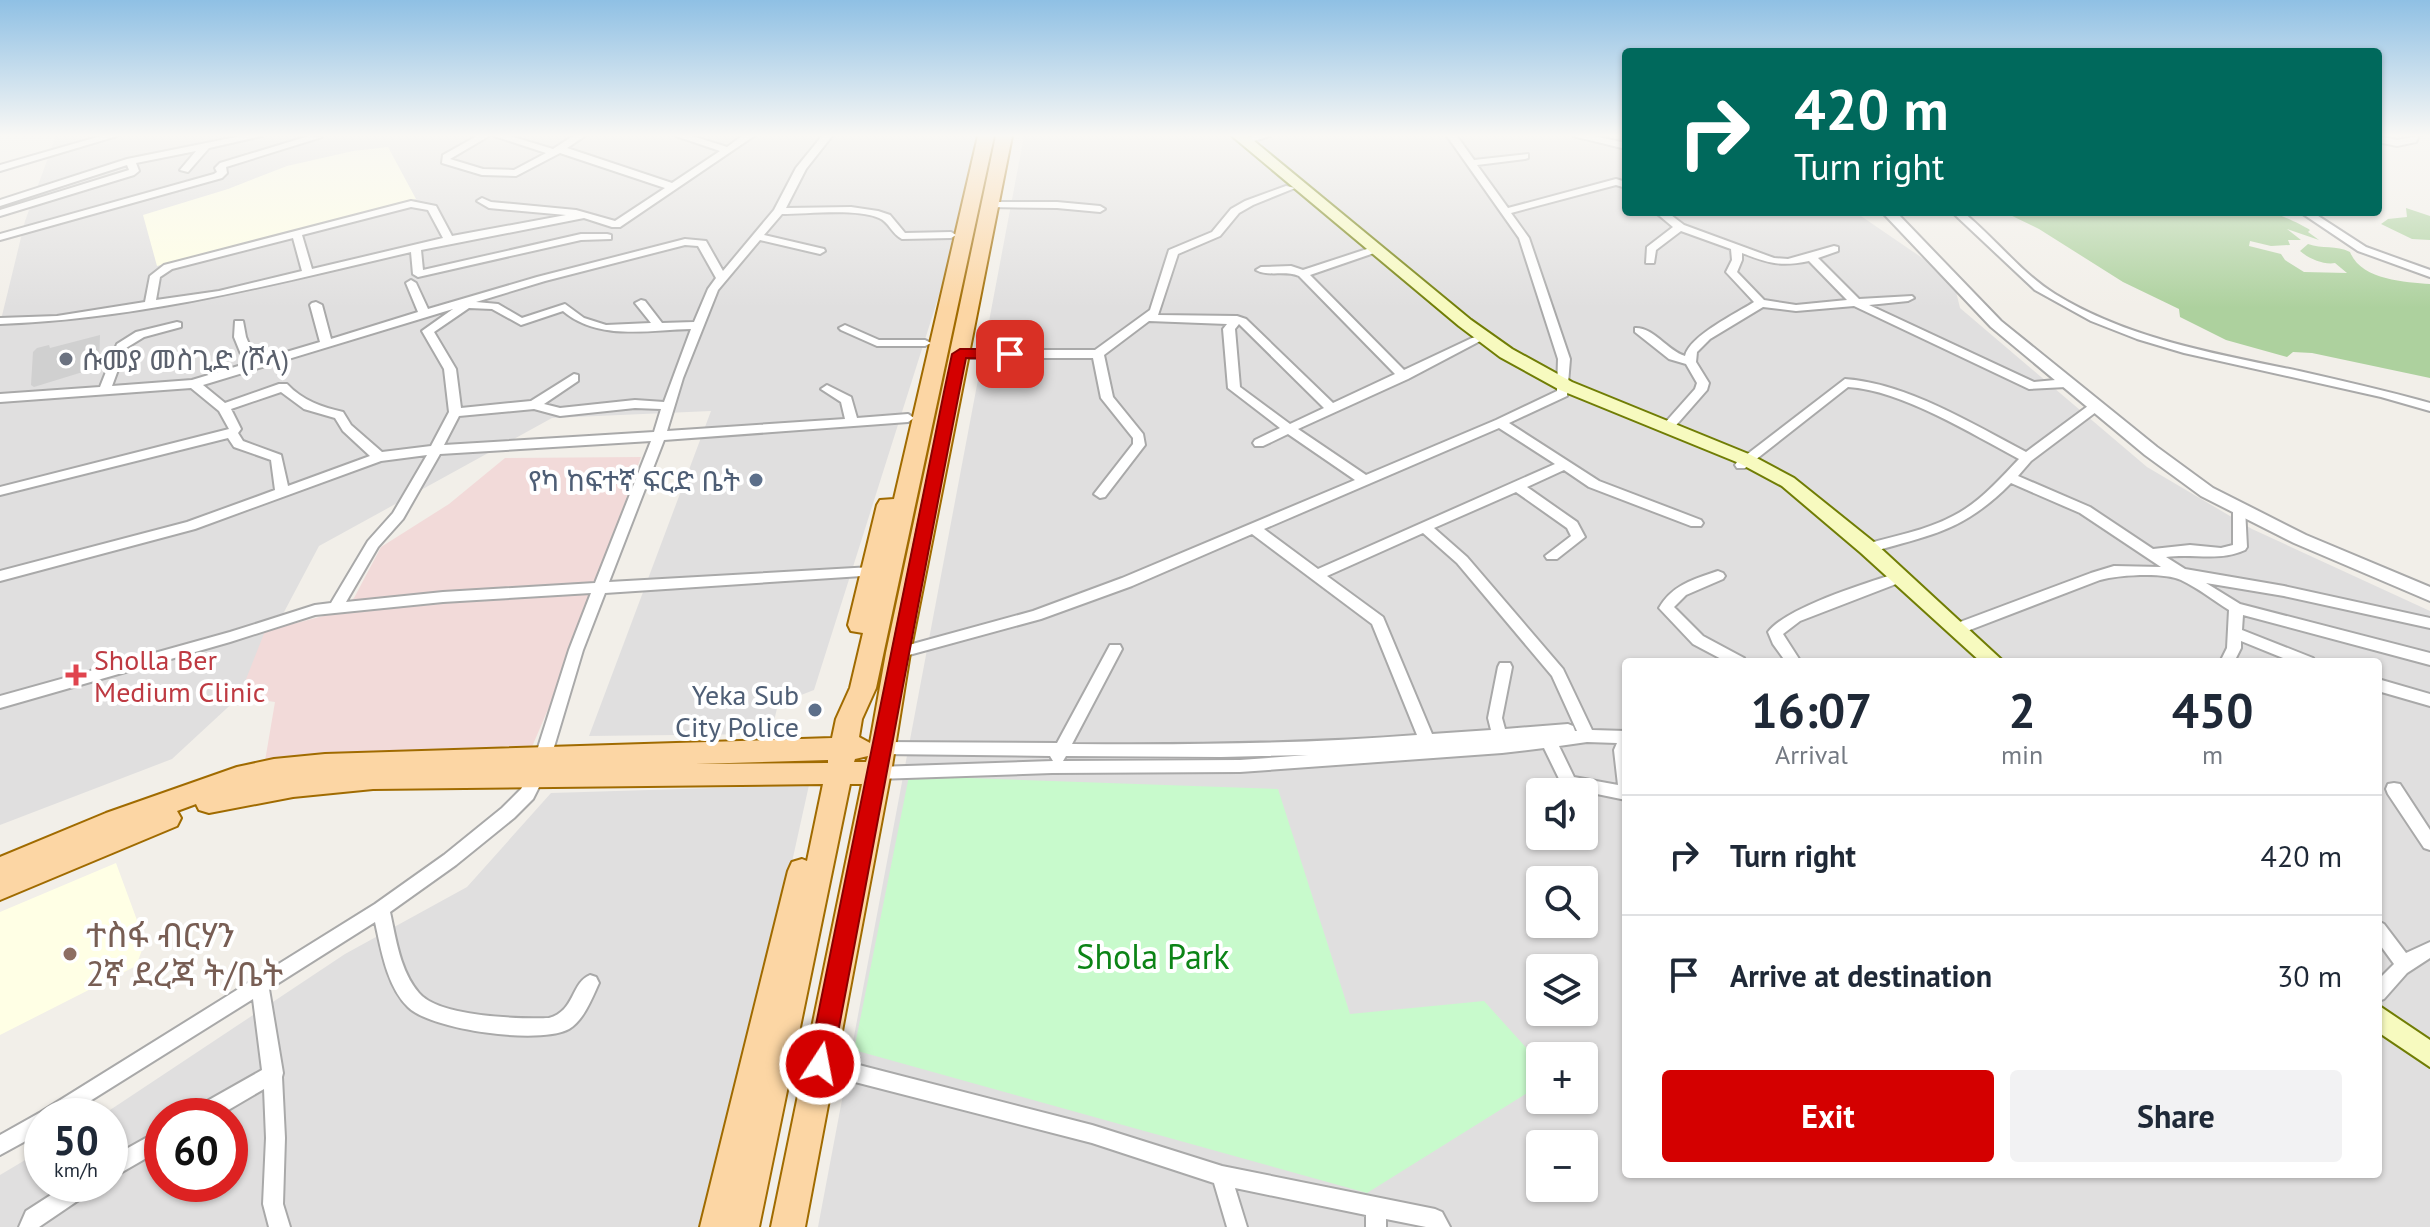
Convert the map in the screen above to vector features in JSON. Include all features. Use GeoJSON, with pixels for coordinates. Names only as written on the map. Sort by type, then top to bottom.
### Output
{"type":"FeatureCollection","features":[{"type":"Feature","properties":{"kind":"main road"},"geometry":{"type":"LineString","coordinates":[[849,719],[863,688],[916,420],[925,343],[960,193]]}},
{"type":"Feature","properties":{"kind":"main road"},"geometry":{"type":"LineString","coordinates":[[742,1227],[842,760],[849,719],[847,687],[872,572],[916,420],[972,193]]}},
{"type":"Feature","properties":{"kind":"main road"},"geometry":{"type":"LineString","coordinates":[[788,1227],[898,653],[993,193]]}},
{"type":"Feature","properties":{"kind":"main road"},"geometry":{"type":"LineString","coordinates":[[1298,193],[1339,222],[1476,340],[1510,365],[1743,462],[1796,497],[1978,658]]}},
{"type":"Feature","properties":{"kind":"main road"},"geometry":{"type":"LineString","coordinates":[[1304,193],[1474,330],[1564,390],[1667,428],[1788,482],[1868,548],[1990,658]]}},
{"type":"Feature","properties":{"kind":"main road"},"geometry":{"type":"LineString","coordinates":[[916,420],[945,421]]}},
{"type":"Feature","properties":{"kind":"main road"},"geometry":{"type":"LineString","coordinates":[[0,888],[17,869],[202,804],[243,794],[373,778],[539,767],[879,761]]}},
{"type":"Feature","properties":{"kind":"main road"},"geometry":{"type":"LineString","coordinates":[[717,1227],[802,871],[824,845]]}},
{"type":"Feature","properties":{"kind":"main road"},"geometry":{"type":"LineString","coordinates":[[2382,1007],[2430,1041]]}},
{"type":"Feature","properties":{"kind":"main road"},"geometry":{"type":"LineString","coordinates":[[2382,1020],[2430,1055]]}},
{"type":"Feature","properties":{"kind":"street"},"geometry":{"type":"LineString","coordinates":[[0,203],[30,193]]}},
{"type":"Feature","properties":{"kind":"street"},"geometry":{"type":"LineString","coordinates":[[0,213],[65,193]]}},
{"type":"Feature","properties":{"kind":"street"},"geometry":{"type":"LineString","coordinates":[[0,237],[156,193]]}},
{"type":"Feature","properties":{"kind":"street"},"geometry":{"type":"LineString","coordinates":[[607,237],[616,225],[664,193]]}},
{"type":"Feature","properties":{"kind":"street"},"geometry":{"type":"LineString","coordinates":[[78,1098],[381,909],[450,860],[527,794],[539,767],[564,684],[699,325],[721,277],[760,237],[788,193]]}},
{"type":"Feature","properties":{"kind":"street"},"geometry":{"type":"LineString","coordinates":[[960,354],[1098,354],[1149,318],[1160,304],[1173,252],[1183,245],[1216,234],[1235,211],[1276,193]]}},
{"type":"Feature","properties":{"kind":"street"},"geometry":{"type":"LineString","coordinates":[[898,653],[1036,615],[1255,529],[1500,423],[1564,390],[1564,359],[1524,238],[1494,193]]}},
{"type":"Feature","properties":{"kind":"street"},"geometry":{"type":"LineString","coordinates":[[1507,211],[1574,193]]}},
{"type":"Feature","properties":{"kind":"street"},"geometry":{"type":"LineString","coordinates":[[482,201],[489,205],[556,209],[616,225]]}},
{"type":"Feature","properties":{"kind":"street"},"geometry":{"type":"LineString","coordinates":[[150,306],[155,276],[168,267],[420,204],[432,208],[437,214],[449,240]]}},
{"type":"Feature","properties":{"kind":"street"},"geometry":{"type":"LineString","coordinates":[[991,205],[1057,205],[1100,209]]}},
{"type":"Feature","properties":{"kind":"street"},"geometry":{"type":"LineString","coordinates":[[779,211],[843,210],[878,214],[887,218],[902,236],[951,235]]}},
{"type":"Feature","properties":{"kind":"street"},"geometry":{"type":"LineString","coordinates":[[0,321],[57,319],[150,306],[308,274],[449,240],[584,215]]}},
{"type":"Feature","properties":{"kind":"street"},"geometry":{"type":"LineString","coordinates":[[1665,216],[1680,227],[1781,263],[1834,249]]}},
{"type":"Feature","properties":{"kind":"street"},"geometry":{"type":"LineString","coordinates":[[1893,216],[1974,304],[2066,383],[2173,468],[2240,511],[2430,594]]}},
{"type":"Feature","properties":{"kind":"street"},"geometry":{"type":"LineString","coordinates":[[1961,216],[2048,294],[2090,317],[2174,346],[2325,379],[2430,407]]}},
{"type":"Feature","properties":{"kind":"street"},"geometry":{"type":"LineString","coordinates":[[2311,216],[2362,249],[2430,274]]}},
{"type":"Feature","properties":{"kind":"street"},"geometry":{"type":"LineString","coordinates":[[1650,261],[1651,249],[1680,227]]}},
{"type":"Feature","properties":{"kind":"street"},"geometry":{"type":"LineString","coordinates":[[297,235],[308,274]]}},
{"type":"Feature","properties":{"kind":"street"},"geometry":{"type":"LineString","coordinates":[[416,247],[418,274],[581,237],[607,237]]}},
{"type":"Feature","properties":{"kind":"street"},"geometry":{"type":"LineString","coordinates":[[607,237],[620,258]]}},
{"type":"Feature","properties":{"kind":"street"},"geometry":{"type":"LineString","coordinates":[[760,237],[820,251]]}},
{"type":"Feature","properties":{"kind":"street"},"geometry":{"type":"LineString","coordinates":[[0,398],[193,384],[424,313],[620,258],[699,240],[721,277]]}},
{"type":"Feature","properties":{"kind":"street"},"geometry":{"type":"LineString","coordinates":[[1736,248],[1737,260],[1731,272],[1761,303],[1796,308],[1908,298]]}},
{"type":"Feature","properties":{"kind":"street"},"geometry":{"type":"LineString","coordinates":[[1303,274],[1370,251]]}},
{"type":"Feature","properties":{"kind":"street"},"geometry":{"type":"LineString","coordinates":[[1811,257],[1856,303],[2033,386],[2066,383]]}},
{"type":"Feature","properties":{"kind":"street"},"geometry":{"type":"LineString","coordinates":[[1261,270],[1291,269],[1303,274],[1404,376]]}},
{"type":"Feature","properties":{"kind":"street"},"geometry":{"type":"LineString","coordinates":[[411,283],[424,313]]}},
{"type":"Feature","properties":{"kind":"street"},"geometry":{"type":"LineString","coordinates":[[335,608],[373,544],[398,516],[411,495],[455,412],[450,369],[428,331],[465,303],[494,306],[521,322],[565,307],[580,320],[605,328],[699,325]]}},
{"type":"Feature","properties":{"kind":"street"},"geometry":{"type":"LineString","coordinates":[[641,303],[659,326]]}},
{"type":"Feature","properties":{"kind":"street"},"geometry":{"type":"LineString","coordinates":[[1690,362],[1691,351],[1696,345],[1761,303]]}},
{"type":"Feature","properties":{"kind":"street"},"geometry":{"type":"LineString","coordinates":[[316,305],[326,342]]}},
{"type":"Feature","properties":{"kind":"street"},"geometry":{"type":"LineString","coordinates":[[1149,318],[1237,319],[1330,407]]}},
{"type":"Feature","properties":{"kind":"street"},"geometry":{"type":"LineString","coordinates":[[1237,319],[1229,329],[1234,388],[1365,481]]}},
{"type":"Feature","properties":{"kind":"street"},"geometry":{"type":"LineString","coordinates":[[239,323],[240,337],[251,364]]}},
{"type":"Feature","properties":{"kind":"street"},"geometry":{"type":"LineString","coordinates":[[104,392],[121,346],[141,334],[177,325]]}},
{"type":"Feature","properties":{"kind":"street"},"geometry":{"type":"LineString","coordinates":[[845,328],[877,343],[925,343]]}},
{"type":"Feature","properties":{"kind":"street"},"geometry":{"type":"LineString","coordinates":[[1639,330],[1673,356],[1690,362],[1701,378],[1701,390],[1667,428]]}},
{"type":"Feature","properties":{"kind":"street"},"geometry":{"type":"LineString","coordinates":[[1259,443],[1476,340]]}},
{"type":"Feature","properties":{"kind":"street"},"geometry":{"type":"LineString","coordinates":[[1098,354],[1107,398],[1139,437],[1139,445],[1100,494]]}},
{"type":"Feature","properties":{"kind":"street"},"geometry":{"type":"LineString","coordinates":[[534,405],[574,378]]}},
{"type":"Feature","properties":{"kind":"street"},"geometry":{"type":"LineString","coordinates":[[1743,462],[1845,383],[1853,382],[1931,410],[2027,458]]}},
{"type":"Feature","properties":{"kind":"street"},"geometry":{"type":"LineString","coordinates":[[193,384],[214,398],[234,423],[232,433]]}},
{"type":"Feature","properties":{"kind":"street"},"geometry":{"type":"LineString","coordinates":[[222,408],[283,387],[296,400],[322,412],[339,415],[347,428],[379,457]]}},
{"type":"Feature","properties":{"kind":"street"},"geometry":{"type":"LineString","coordinates":[[827,389],[847,400],[852,422]]}},
{"type":"Feature","properties":{"kind":"street"},"geometry":{"type":"LineString","coordinates":[[455,412],[534,405],[560,412],[635,404],[668,406]]}},
{"type":"Feature","properties":{"kind":"street"},"geometry":{"type":"LineString","coordinates":[[1868,548],[1959,518],[1993,494],[2027,458],[2096,406]]}},
{"type":"Feature","properties":{"kind":"street"},"geometry":{"type":"LineString","coordinates":[[0,576],[190,526],[379,457],[433,450],[916,420]]}},
{"type":"Feature","properties":{"kind":"street"},"geometry":{"type":"LineString","coordinates":[[1500,423],[1564,465],[1620,496],[1696,523]]}},
{"type":"Feature","properties":{"kind":"street"},"geometry":{"type":"LineString","coordinates":[[0,491],[232,433]]}},
{"type":"Feature","properties":{"kind":"street"},"geometry":{"type":"LineString","coordinates":[[232,433],[244,447],[277,458],[282,491]]}},
{"type":"Feature","properties":{"kind":"street"},"geometry":{"type":"LineString","coordinates":[[1317,575],[1564,465]]}},
{"type":"Feature","properties":{"kind":"street"},"geometry":{"type":"LineString","coordinates":[[2009,477],[2085,510],[2236,608],[2430,659]]}},
{"type":"Feature","properties":{"kind":"street"},"geometry":{"type":"LineString","coordinates":[[1517,486],[1572,525],[1577,532],[1578,537],[1552,556]]}},
{"type":"Feature","properties":{"kind":"street"},"geometry":{"type":"LineString","coordinates":[[2151,554],[2190,550],[2213,555],[2231,552],[2240,547],[2240,511]]}},
{"type":"Feature","properties":{"kind":"street"},"geometry":{"type":"LineString","coordinates":[[1425,527],[1462,560],[1558,673],[1586,732]]}},
{"type":"Feature","properties":{"kind":"street"},"geometry":{"type":"LineString","coordinates":[[1255,529],[1378,621],[1429,747]]}},
{"type":"Feature","properties":{"kind":"street"},"geometry":{"type":"LineString","coordinates":[[1957,629],[2114,571],[2180,573],[2284,591],[2430,623]]}},
{"type":"Feature","properties":{"kind":"street"},"geometry":{"type":"LineString","coordinates":[[0,702],[315,610],[443,597],[872,572]]}},
{"type":"Feature","properties":{"kind":"street"},"geometry":{"type":"LineString","coordinates":[[1718,576],[1685,588],[1670,599],[1666,608],[1698,640],[1732,658]]}},
{"type":"Feature","properties":{"kind":"street"},"geometry":{"type":"LineString","coordinates":[[1791,658],[1775,632],[1783,625],[1795,617],[1891,580]]}},
{"type":"Feature","properties":{"kind":"street"},"geometry":{"type":"LineString","coordinates":[[2228,658],[2236,633],[2236,608]]}},
{"type":"Feature","properties":{"kind":"street"},"geometry":{"type":"LineString","coordinates":[[2236,633],[2298,658]]}},
{"type":"Feature","properties":{"kind":"street"},"geometry":{"type":"LineString","coordinates":[[1052,767],[1115,649]]}},
{"type":"Feature","properties":{"kind":"street"},"geometry":{"type":"LineString","coordinates":[[1501,742],[1495,718],[1505,667]]}},
{"type":"Feature","properties":{"kind":"street"},"geometry":{"type":"LineString","coordinates":[[2382,686],[2430,700]]}},
{"type":"Feature","properties":{"kind":"street"},"geometry":{"type":"LineString","coordinates":[[879,761],[1052,767],[1240,766],[1501,742],[1622,727]]}},
{"type":"Feature","properties":{"kind":"street"},"geometry":{"type":"LineString","coordinates":[[1501,742],[1549,742],[1586,732],[1622,737]]}},
{"type":"Feature","properties":{"kind":"street"},"geometry":{"type":"LineString","coordinates":[[1549,742],[1569,782],[1622,792]]}},
{"type":"Feature","properties":{"kind":"street"},"geometry":{"type":"LineString","coordinates":[[879,761],[1061,751],[1429,747]]}},
{"type":"Feature","properties":{"kind":"street"},"geometry":{"type":"LineString","coordinates":[[2394,789],[2430,843]]}},
{"type":"Feature","properties":{"kind":"street"},"geometry":{"type":"LineString","coordinates":[[381,909],[394,964],[406,990],[416,1004],[435,1014],[504,1025],[554,1025],[566,1021],[590,983]]}},
{"type":"Feature","properties":{"kind":"street"},"geometry":{"type":"LineString","coordinates":[[2382,934],[2405,965]]}},
{"type":"Feature","properties":{"kind":"street"},"geometry":{"type":"LineString","coordinates":[[2382,989],[2405,965],[2420,953],[2430,950]]}},
{"type":"Feature","properties":{"kind":"street"},"geometry":{"type":"LineString","coordinates":[[259,984],[274,1073],[276,1134],[273,1210],[280,1227]]}},
{"type":"Feature","properties":{"kind":"street"},"geometry":{"type":"LineString","coordinates":[[820,1064],[1092,1134],[1222,1176],[1376,1217],[1435,1219],[1440,1227]]}},
{"type":"Feature","properties":{"kind":"street"},"geometry":{"type":"LineString","coordinates":[[231,1098],[274,1073]]}},
{"type":"Feature","properties":{"kind":"street"},"geometry":{"type":"LineString","coordinates":[[0,1146],[24,1132]]}},
{"type":"Feature","properties":{"kind":"street"},"geometry":{"type":"LineString","coordinates":[[1222,1176],[1237,1227]]}},
{"type":"Feature","properties":{"kind":"street"},"geometry":{"type":"LineString","coordinates":[[29,1227],[33,1218],[57,1202]]}},
{"type":"Feature","properties":{"kind":"shaded area"},"geometry":{"type":"Polygon","coordinates":[[[35,193],[968,193],[959,232],[814,690],[778,704],[771,734],[589,736],[711,411],[552,418],[319,546],[239,697],[172,759],[0,825],[0,324],[25,221],[35,193]]]}},
{"type":"Feature","properties":{"kind":"shaded area"},"geometry":{"type":"Polygon","coordinates":[[[214,193],[413,193],[416,199],[157,266],[143,215],[214,193]]]}},
{"type":"Feature","properties":{"kind":"shaded area"},"geometry":{"type":"Polygon","coordinates":[[[1013,193],[1622,193],[1622,216],[1861,216],[1953,279],[1960,308],[2147,467],[2252,529],[2430,611],[2430,1227],[818,1227],[1013,193]]]}},
{"type":"Feature","properties":{"kind":"shaded area"},"geometry":{"type":"Polygon","coordinates":[[[100,335],[99,367],[34,387],[31,385],[33,352],[37,348],[49,345],[50,348],[100,335]]]}},
{"type":"Feature","properties":{"kind":"shaded area"},"geometry":{"type":"Polygon","coordinates":[[[641,457],[566,667],[526,761],[401,755],[265,761],[275,702],[239,697],[265,631],[339,612],[354,598],[381,547],[449,504],[505,458],[641,457]]]}},
{"type":"Feature","properties":{"kind":"shaded area"},"geometry":{"type":"Polygon","coordinates":[[[809,785],[750,1052],[705,1227],[0,1227],[0,1175],[24,1161],[24,1202],[128,1202],[128,1098],[345,954],[467,887],[551,793],[809,785]]]}},
{"type":"Feature","properties":{"kind":"shaded area","name":"ተስፋ ብርሃን 2ኛ ደረጃ ት/ቤት"},"geometry":{"type":"Polygon","coordinates":[[[116,863],[145,942],[136,966],[0,1035],[0,912],[116,863]]]}},
{"type":"Feature","properties":{"kind":"green space"},"geometry":{"type":"Polygon","coordinates":[[[2406,208],[2430,216],[2430,240],[2412,239],[2381,224],[2388,219],[2407,217],[2406,208]]]}},
{"type":"Feature","properties":{"kind":"green space"},"geometry":{"type":"Polygon","coordinates":[[[2012,216],[2283,216],[2310,230],[2308,232],[2319,240],[2287,229],[2301,240],[2288,240],[2290,245],[2271,246],[2250,241],[2249,246],[2281,254],[2304,272],[2347,273],[2335,263],[2317,261],[2300,251],[2308,244],[2340,248],[2350,252],[2364,269],[2374,274],[2430,284],[2430,378],[2312,353],[2293,352],[2287,357],[2226,340],[2180,317],[2179,309],[2123,282],[2039,229],[2012,216]]]}},
{"type":"Feature","properties":{"kind":"green space","name":"Shola Park"},"geometry":{"type":"Polygon","coordinates":[[[909,776],[1278,789],[1350,1014],[1484,1001],[1526,1048],[1526,1094],[1367,1193],[854,1050],[909,776]]]}},
{"type":"Feature","properties":{"kind":"place","name":"ሱመያ መስጊድ (ሾላ)"},"geometry":{"type":"Point","coordinates":[66,359]}},
{"type":"Feature","properties":{"kind":"place","name":"የካ ከፍተኛ ፍርድ ቤት"},"geometry":{"type":"Point","coordinates":[756,480]}},
{"type":"Feature","properties":{"kind":"place","name":"Sholla Ber Medium Clinic"},"geometry":{"type":"Point","coordinates":[76,675]}},
{"type":"Feature","properties":{"kind":"place","name":"Yeka Sub City Police"},"geometry":{"type":"Point","coordinates":[815,710]}},
{"type":"Feature","properties":{"kind":"place","name":"ተስፋ ብርሃን 2ኛ ደረጃ ት/ቤት"},"geometry":{"type":"Point","coordinates":[70,954]}},
{"type":"Feature","properties":{"kind":"route"},"geometry":{"type":"LineString","coordinates":[[820,1064],[879,766],[898,653],[960,354],[1010,354]]}}]}
